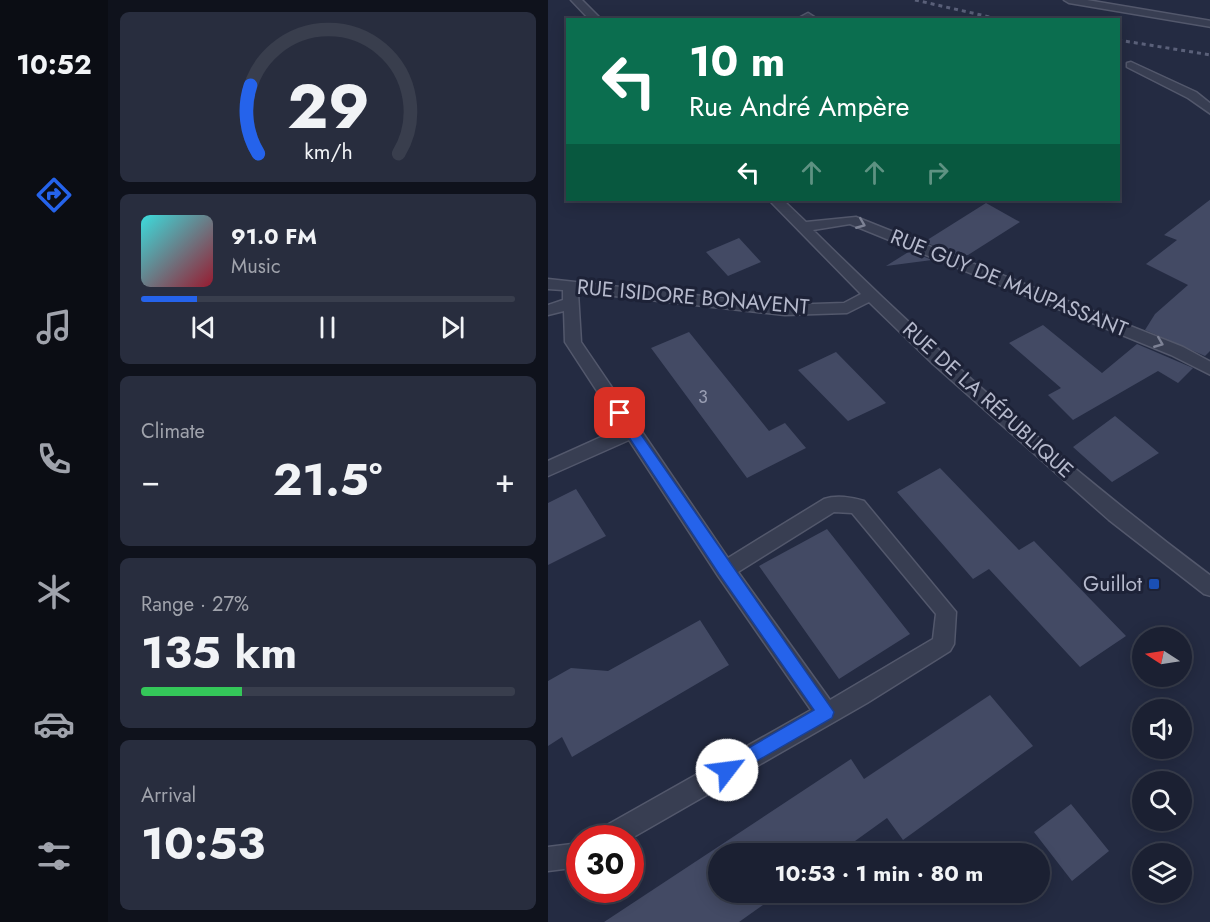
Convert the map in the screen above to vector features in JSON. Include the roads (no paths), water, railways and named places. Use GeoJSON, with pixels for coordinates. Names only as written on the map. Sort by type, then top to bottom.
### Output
{"type":"FeatureCollection","features":[{"type":"Feature","properties":{"kind":"street"},"geometry":{"type":"LineString","coordinates":[[576,0],[595,18]]}},
{"type":"Feature","properties":{"kind":"street"},"geometry":{"type":"LineString","coordinates":[[1069,0],[1211,24]]}},
{"type":"Feature","properties":{"kind":"street"},"geometry":{"type":"LineString","coordinates":[[1130,65],[1192,95],[1211,110]]}},
{"type":"Feature","properties":{"kind":"street","name":"RUE DE LA RÉPUBLIQUE"},"geometry":{"type":"LineString","coordinates":[[777,201],[939,360],[1116,515],[1211,588]]}},
{"type":"Feature","properties":{"kind":"street","name":"RUE GUY DE MAUPASSANT"},"geometry":{"type":"LineString","coordinates":[[803,227],[851,220],[1177,351],[1211,369]]}},
{"type":"Feature","properties":{"kind":"street","name":"RUE ISIDORE BONAVENT"},"geometry":{"type":"LineString","coordinates":[[548,284],[570,295],[785,310],[847,308],[871,295]]}},
{"type":"Feature","properties":{"kind":"street"},"geometry":{"type":"LineString","coordinates":[[548,310],[570,295]]}},
{"type":"Feature","properties":{"kind":"street"},"geometry":{"type":"LineString","coordinates":[[570,295],[573,342],[725,570],[826,712]]}},
{"type":"Feature","properties":{"kind":"street"},"geometry":{"type":"LineString","coordinates":[[548,469],[631,431]]}},
{"type":"Feature","properties":{"kind":"street"},"geometry":{"type":"LineString","coordinates":[[631,825],[826,712],[859,696],[943,644],[946,612],[857,506],[831,504],[725,570]]}},
{"type":"Feature","properties":{"kind":"street"},"geometry":{"type":"LineString","coordinates":[[548,859],[566,857]]}},
{"type":"Feature","properties":{"kind":"railway"},"geometry":{"type":"LineString","coordinates":[[915,0],[994,18]]}},
{"type":"Feature","properties":{"kind":"railway"},"geometry":{"type":"LineString","coordinates":[[1120,40],[1211,55]]}},
{"type":"Feature","properties":{"kind":"place","name":"Guillot"},"geometry":{"type":"Point","coordinates":[1154,584]}}]}
